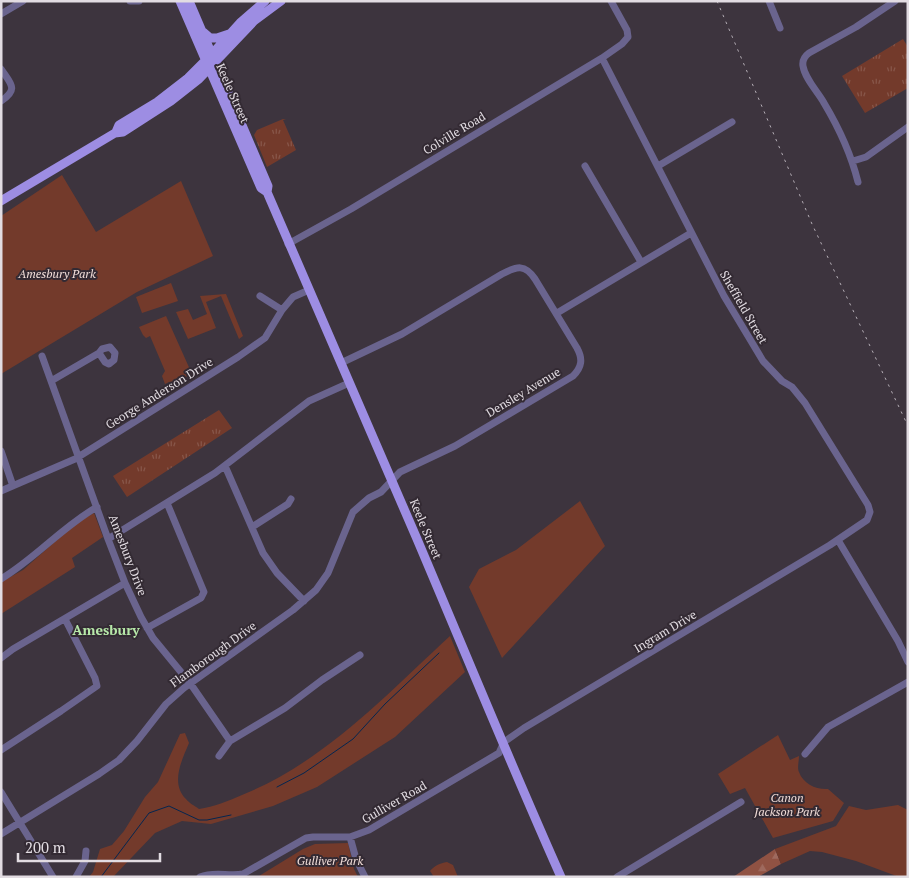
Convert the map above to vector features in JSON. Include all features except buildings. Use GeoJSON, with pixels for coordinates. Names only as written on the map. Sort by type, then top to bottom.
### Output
{"type":"FeatureCollection","features":[{"type":"Feature","properties":{"kind":"main road","name":"Keele Street"},"geometry":{"type":"LineString","coordinates":[[180,1],[210,62],[241,133]]}},
{"type":"Feature","properties":{"kind":"main road","name":"Keele Street"},"geometry":{"type":"LineString","coordinates":[[189,1],[203,32],[217,88],[268,186],[267,192],[288,244],[350,383],[504,742],[531,810],[562,877]]}},
{"type":"Feature","properties":{"kind":"main road"},"geometry":{"type":"LineString","coordinates":[[1,201],[116,132],[123,132],[157,112],[199,79],[231,33],[251,12],[265,1]]}},
{"type":"Feature","properties":{"kind":"main road"},"geometry":{"type":"LineString","coordinates":[[116,132],[119,125],[157,102],[210,62],[254,21],[281,1]]}},
{"type":"Feature","properties":{"kind":"main road"},"geometry":{"type":"LineString","coordinates":[[203,32],[210,38],[217,38],[231,33]]}},
{"type":"Feature","properties":{"kind":"main road"},"geometry":{"type":"LineString","coordinates":[[199,79],[210,81],[217,88]]}},
{"type":"Feature","properties":{"kind":"street"},"geometry":{"type":"LineString","coordinates":[[1,14],[24,1]]}},
{"type":"Feature","properties":{"kind":"street"},"geometry":{"type":"LineString","coordinates":[[130,1],[139,1]]}},
{"type":"Feature","properties":{"kind":"street","name":"Colville Road"},"geometry":{"type":"LineString","coordinates":[[288,244],[602,58],[622,44],[628,37],[627,30],[611,1]]}},
{"type":"Feature","properties":{"kind":"street"},"geometry":{"type":"LineString","coordinates":[[769,1],[780,28]]}},
{"type":"Feature","properties":{"kind":"street"},"geometry":{"type":"LineString","coordinates":[[858,182],[853,161],[825,103],[803,68],[803,60],[809,53],[856,27],[895,1]]}},
{"type":"Feature","properties":{"kind":"street","name":"Sheffield Street"},"geometry":{"type":"LineString","coordinates":[[602,58],[724,296],[757,352],[773,371],[800,396],[868,505],[870,512],[867,520],[838,540]]}},
{"type":"Feature","properties":{"kind":"street"},"geometry":{"type":"LineString","coordinates":[[1,68],[12,87],[12,91],[11,94],[1,101]]}},
{"type":"Feature","properties":{"kind":"street"},"geometry":{"type":"LineString","coordinates":[[658,166],[732,122]]}},
{"type":"Feature","properties":{"kind":"street"},"geometry":{"type":"LineString","coordinates":[[853,161],[866,157],[908,127]]}},
{"type":"Feature","properties":{"kind":"street"},"geometry":{"type":"LineString","coordinates":[[585,166],[640,262]]}},
{"type":"Feature","properties":{"kind":"street"},"geometry":{"type":"LineString","coordinates":[[341,363],[402,334],[512,269],[522,268],[530,272],[557,313],[691,233]]}},
{"type":"Feature","properties":{"kind":"street","name":"George Anderson Drive"},"geometry":{"type":"LineString","coordinates":[[1,491],[79,456],[259,344],[266,338],[282,310],[293,297],[309,290]]}},
{"type":"Feature","properties":{"kind":"street"},"geometry":{"type":"LineString","coordinates":[[260,296],[282,310]]}},
{"type":"Feature","properties":{"kind":"street","name":"Densley Avenue"},"geometry":{"type":"LineString","coordinates":[[392,481],[400,472],[455,446],[578,371],[582,358],[580,352],[557,313]]}},
{"type":"Feature","properties":{"kind":"street"},"geometry":{"type":"LineString","coordinates":[[51,381],[99,353]]}},
{"type":"Feature","properties":{"kind":"street","name":"Amesbury Drive"},"geometry":{"type":"LineString","coordinates":[[42,356],[125,583],[153,638],[190,683],[230,741]]}},
{"type":"Feature","properties":{"kind":"street"},"geometry":{"type":"LineString","coordinates":[[108,538],[199,484],[309,401],[350,383]]}},
{"type":"Feature","properties":{"kind":"street"},"geometry":{"type":"LineString","coordinates":[[1,451],[13,486]]}},
{"type":"Feature","properties":{"kind":"street"},"geometry":{"type":"LineString","coordinates":[[225,466],[263,553],[276,573],[304,601]]}},
{"type":"Feature","properties":{"kind":"street","name":"Flamborough Drive"},"geometry":{"type":"LineString","coordinates":[[1,834],[119,760],[137,741],[166,704],[190,683],[304,601],[316,590],[328,573],[353,512],[369,498],[381,492],[392,481]]}},
{"type":"Feature","properties":{"kind":"street"},"geometry":{"type":"LineString","coordinates":[[252,527],[288,504],[291,499]]}},
{"type":"Feature","properties":{"kind":"street"},"geometry":{"type":"LineString","coordinates":[[147,628],[200,598],[204,592],[167,503]]}},
{"type":"Feature","properties":{"kind":"street"},"geometry":{"type":"LineString","coordinates":[[1,578],[23,565],[74,521],[97,507]]}},
{"type":"Feature","properties":{"kind":"street"},"geometry":{"type":"LineString","coordinates":[[838,540],[898,641],[908,662]]}},
{"type":"Feature","properties":{"kind":"street","name":"Ingram Drive"},"geometry":{"type":"LineString","coordinates":[[504,742],[524,728],[838,540]]}},
{"type":"Feature","properties":{"kind":"street"},"geometry":{"type":"LineString","coordinates":[[1,658],[125,583]]}},
{"type":"Feature","properties":{"kind":"street"},"geometry":{"type":"LineString","coordinates":[[1,750],[97,686],[95,678],[65,619]]}},
{"type":"Feature","properties":{"kind":"street"},"geometry":{"type":"LineString","coordinates":[[219,756],[230,741],[277,714],[322,680],[360,655]]}},
{"type":"Feature","properties":{"kind":"street"},"geometry":{"type":"LineString","coordinates":[[805,754],[828,727],[908,682]]}},
{"type":"Feature","properties":{"kind":"street","name":"Gulliver Road"},"geometry":{"type":"LineString","coordinates":[[200,877],[210,874],[231,876],[243,874],[306,838],[350,837],[369,830],[499,753],[504,742]]}},
{"type":"Feature","properties":{"kind":"street"},"geometry":{"type":"LineString","coordinates":[[1,792],[53,877]]}},
{"type":"Feature","properties":{"kind":"street"},"geometry":{"type":"LineString","coordinates":[[617,877],[741,802]]}},
{"type":"Feature","properties":{"kind":"street"},"geometry":{"type":"LineString","coordinates":[[350,837],[356,859],[364,877]]}},
{"type":"Feature","properties":{"kind":"street"},"geometry":{"type":"LineString","coordinates":[[76,877],[84,861],[86,851]]}},
{"type":"Feature","properties":{"kind":"green space"},"geometry":{"type":"Polygon","coordinates":[[[903,39],[908,47],[908,88],[865,113],[842,76],[903,39]]]}},
{"type":"Feature","properties":{"kind":"green space"},"geometry":{"type":"Polygon","coordinates":[[[283,119],[286,119],[283,120],[296,150],[267,167],[254,135],[257,130],[283,119]]]}},
{"type":"Feature","properties":{"kind":"green space","name":"Amesbury Park"},"geometry":{"type":"Polygon","coordinates":[[[62,175],[96,232],[181,181],[213,256],[137,292],[1,374],[1,216],[62,175]]]}},
{"type":"Feature","properties":{"kind":"green space"},"geometry":{"type":"Polygon","coordinates":[[[171,283],[178,301],[142,313],[136,297],[171,283]]]}},
{"type":"Feature","properties":{"kind":"green space"},"geometry":{"type":"Polygon","coordinates":[[[226,294],[243,336],[239,339],[221,296],[206,302],[216,328],[188,339],[176,312],[188,309],[193,320],[207,314],[200,296],[226,294]]]}},
{"type":"Feature","properties":{"kind":"green space"},"geometry":{"type":"Polygon","coordinates":[[[166,316],[192,374],[170,384],[169,382],[165,384],[162,376],[165,371],[150,336],[146,338],[139,327],[166,316]]]}},
{"type":"Feature","properties":{"kind":"green space"},"geometry":{"type":"Polygon","coordinates":[[[219,410],[232,428],[127,497],[113,476],[219,410]]]}},
{"type":"Feature","properties":{"kind":"green space"},"geometry":{"type":"Polygon","coordinates":[[[580,501],[605,546],[502,658],[469,587],[479,569],[516,550],[580,501]]]}},
{"type":"Feature","properties":{"kind":"green space"},"geometry":{"type":"Polygon","coordinates":[[[94,513],[103,537],[72,558],[75,567],[1,614],[1,582],[23,570],[76,523],[94,513]]]}},
{"type":"Feature","properties":{"kind":"green space"},"geometry":{"type":"Polygon","coordinates":[[[450,636],[465,672],[395,737],[317,787],[273,806],[211,824],[182,821],[155,833],[113,877],[89,877],[93,872],[100,849],[112,845],[124,831],[145,797],[158,782],[180,734],[185,733],[189,743],[179,771],[178,779],[181,793],[199,809],[221,804],[272,781],[300,765],[327,746],[378,704],[450,636]]]}},
{"type":"Feature","properties":{"kind":"green space","name":"Canon Jackson Park"},"geometry":{"type":"Polygon","coordinates":[[[778,735],[790,760],[799,756],[798,770],[804,780],[815,787],[828,789],[844,803],[833,821],[773,838],[745,788],[730,794],[718,774],[778,735]]]}},
{"type":"Feature","properties":{"kind":"green space"},"geometry":{"type":"Polygon","coordinates":[[[898,805],[908,810],[908,877],[899,877],[856,861],[822,852],[810,851],[781,864],[775,849],[836,826],[849,806],[866,810],[898,805]]]}},
{"type":"Feature","properties":{"kind":"green space","name":"Gulliver Park"},"geometry":{"type":"Polygon","coordinates":[[[348,843],[354,869],[358,877],[259,876],[303,849],[315,844],[348,843]]]}},
{"type":"Feature","properties":{"kind":"green space"},"geometry":{"type":"Polygon","coordinates":[[[775,849],[781,864],[758,877],[733,877],[775,849]]]}},
{"type":"Feature","properties":{"kind":"green space"},"geometry":{"type":"Polygon","coordinates":[[[447,862],[453,865],[458,877],[434,877],[430,871],[437,865],[447,862]]]}},
{"type":"Feature","properties":{"kind":"waterway"},"geometry":{"type":"LineString","coordinates":[[277,787],[304,773],[353,739],[385,704],[439,653]]}},
{"type":"Feature","properties":{"kind":"waterway"},"geometry":{"type":"LineString","coordinates":[[101,877],[149,813],[169,806],[199,820],[231,815]]}},
{"type":"Feature","properties":{"kind":"railway"},"geometry":{"type":"LineString","coordinates":[[717,1],[812,224],[908,426]]}},
{"type":"Feature","properties":{"kind":"district","name":"Amesbury"},"geometry":{"type":"Point","coordinates":[106,629]}}]}
